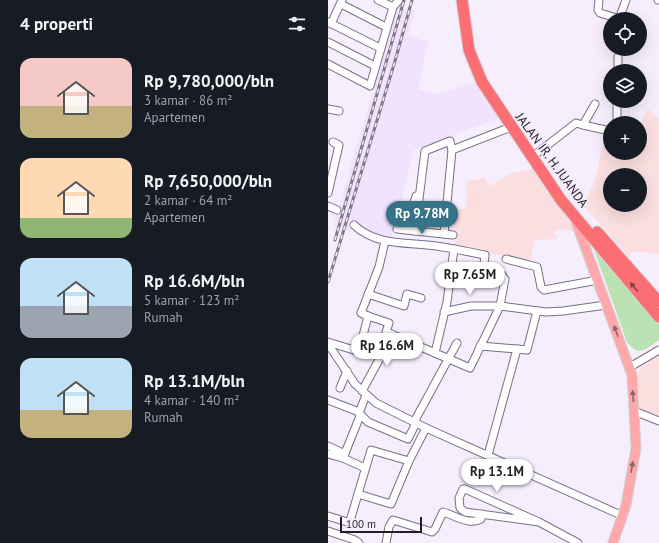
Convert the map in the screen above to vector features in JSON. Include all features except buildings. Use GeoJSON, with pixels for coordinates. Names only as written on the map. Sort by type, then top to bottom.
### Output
{"type":"FeatureCollection","features":[{"type":"Feature","properties":{"kind":"highway","name":"JALAN IR. H. JUANDA"},"geometry":{"type":"LineString","coordinates":[[462,0],[469,50],[511,127],[574,211],[659,317]]}},
{"type":"Feature","properties":{"kind":"highway","name":"JALAN IR. H. JUANDA"},"geometry":{"type":"LineString","coordinates":[[468,0],[472,36],[485,81],[574,211]]}},
{"type":"Feature","properties":{"kind":"highway"},"geometry":{"type":"LineString","coordinates":[[574,211],[613,248],[659,302]]}},
{"type":"Feature","properties":{"kind":"main road"},"geometry":{"type":"LineString","coordinates":[[574,211],[606,305],[630,367],[636,448],[626,501],[609,543]]}},
{"type":"Feature","properties":{"kind":"main road"},"geometry":{"type":"LineString","coordinates":[[613,543],[621,515]]}},
{"type":"Feature","properties":{"kind":"street"},"geometry":{"type":"LineString","coordinates":[[378,0],[393,7]]}},
{"type":"Feature","properties":{"kind":"street"},"geometry":{"type":"LineString","coordinates":[[328,64],[370,86],[386,27],[393,7],[399,0]]}},
{"type":"Feature","properties":{"kind":"street"},"geometry":{"type":"LineString","coordinates":[[599,0],[598,10],[603,14]]}},
{"type":"Feature","properties":{"kind":"street"},"geometry":{"type":"LineString","coordinates":[[622,12],[626,0]]}},
{"type":"Feature","properties":{"kind":"street"},"geometry":{"type":"LineString","coordinates":[[380,48],[330,23],[342,2],[386,27]]}},
{"type":"Feature","properties":{"kind":"street"},"geometry":{"type":"LineString","coordinates":[[328,42],[375,66]]}},
{"type":"Feature","properties":{"kind":"street"},"geometry":{"type":"LineString","coordinates":[[618,57],[618,64]]}},
{"type":"Feature","properties":{"kind":"street"},"geometry":{"type":"LineString","coordinates":[[583,125],[595,104]]}},
{"type":"Feature","properties":{"kind":"street"},"geometry":{"type":"LineString","coordinates":[[328,109],[340,111]]}},
{"type":"Feature","properties":{"kind":"street"},"geometry":{"type":"LineString","coordinates":[[536,154],[576,123],[603,129]]}},
{"type":"Feature","properties":{"kind":"street"},"geometry":{"type":"LineString","coordinates":[[452,150],[511,127]]}},
{"type":"Feature","properties":{"kind":"street"},"geometry":{"type":"LineString","coordinates":[[415,231],[426,151],[450,141],[452,150],[444,234]]}},
{"type":"Feature","properties":{"kind":"street"},"geometry":{"type":"LineString","coordinates":[[328,193],[339,145],[333,142]]}},
{"type":"Feature","properties":{"kind":"street"},"geometry":{"type":"LineString","coordinates":[[406,230],[422,175]]}},
{"type":"Feature","properties":{"kind":"street"},"geometry":{"type":"LineString","coordinates":[[328,206],[337,210]]}},
{"type":"Feature","properties":{"kind":"street"},"geometry":{"type":"LineString","coordinates":[[354,225],[369,236],[385,241],[454,249],[485,255],[483,273],[502,275],[505,279],[500,306],[470,368],[448,360],[386,332],[389,323],[361,313],[379,267],[385,241]]}},
{"type":"Feature","properties":{"kind":"street"},"geometry":{"type":"LineString","coordinates":[[397,229],[453,235]]}},
{"type":"Feature","properties":{"kind":"street"},"geometry":{"type":"LineString","coordinates":[[435,353],[440,337],[451,278],[454,249]]}},
{"type":"Feature","properties":{"kind":"street"},"geometry":{"type":"LineString","coordinates":[[506,259],[537,267],[541,287],[544,290],[598,280]]}},
{"type":"Feature","properties":{"kind":"street"},"geometry":{"type":"LineString","coordinates":[[368,294],[404,306],[407,294],[421,298]]}},
{"type":"Feature","properties":{"kind":"street"},"geometry":{"type":"LineString","coordinates":[[444,312],[471,306],[500,306],[537,311],[563,311],[606,305]]}},
{"type":"Feature","properties":{"kind":"street"},"geometry":{"type":"LineString","coordinates":[[480,346],[527,350],[537,311]]}},
{"type":"Feature","properties":{"kind":"street"},"geometry":{"type":"LineString","coordinates":[[328,343],[359,351],[368,316]]}},
{"type":"Feature","properties":{"kind":"street"},"geometry":{"type":"LineString","coordinates":[[344,456],[359,414],[364,393],[392,334]]}},
{"type":"Feature","properties":{"kind":"street"},"geometry":{"type":"LineString","coordinates":[[328,343],[364,393],[382,406],[426,428],[621,515]]}},
{"type":"Feature","properties":{"kind":"street"},"geometry":{"type":"LineString","coordinates":[[328,400],[359,414],[368,422],[406,438],[457,343]]}},
{"type":"Feature","properties":{"kind":"street"},"geometry":{"type":"LineString","coordinates":[[488,455],[517,349]]}},
{"type":"Feature","properties":{"kind":"street"},"geometry":{"type":"LineString","coordinates":[[630,367],[659,350]]}},
{"type":"Feature","properties":{"kind":"street"},"geometry":{"type":"LineString","coordinates":[[340,388],[347,371]]}},
{"type":"Feature","properties":{"kind":"street"},"geometry":{"type":"LineString","coordinates":[[634,411],[659,420]]}},
{"type":"Feature","properties":{"kind":"street"},"geometry":{"type":"LineString","coordinates":[[358,494],[390,504],[409,461],[426,428]]}},
{"type":"Feature","properties":{"kind":"street"},"geometry":{"type":"LineString","coordinates":[[328,446],[365,468]]}},
{"type":"Feature","properties":{"kind":"street"},"geometry":{"type":"LineString","coordinates":[[328,516],[349,522],[370,450],[409,461]]}},
{"type":"Feature","properties":{"kind":"street"},"geometry":{"type":"LineString","coordinates":[[328,454],[344,456]]}},
{"type":"Feature","properties":{"kind":"street"},"geometry":{"type":"LineString","coordinates":[[539,522],[469,513],[461,510],[459,498],[463,490],[539,522],[578,543]]}},
{"type":"Feature","properties":{"kind":"street"},"geometry":{"type":"LineString","coordinates":[[386,543],[389,527],[393,520],[432,532],[435,530],[443,512],[457,518],[477,521],[481,519],[482,514]]}},
{"type":"Feature","properties":{"kind":"street"},"geometry":{"type":"LineString","coordinates":[[328,531],[356,540],[359,543]]}},
{"type":"Feature","properties":{"kind":"shaded area"},"geometry":{"type":"Polygon","coordinates":[[[398,7],[415,11],[409,35],[428,42],[418,89],[437,94],[477,82],[499,118],[414,150],[391,239],[378,238],[360,228],[354,222],[351,232],[333,226],[398,7]]]}},
{"type":"Feature","properties":{"kind":"shaded area"},"geometry":{"type":"Polygon","coordinates":[[[648,109],[659,118],[659,254],[632,251],[630,258],[583,205],[593,186],[603,146],[603,160],[647,160],[647,116],[644,116],[648,109]]]}},
{"type":"Feature","properties":{"kind":"shaded area"},"geometry":{"type":"Polygon","coordinates":[[[534,168],[564,212],[574,232],[559,229],[554,232],[558,239],[534,240],[531,261],[455,247],[455,210],[466,208],[467,181],[485,178],[490,186],[509,174],[534,168]]]}},
{"type":"Feature","properties":{"kind":"shaded area"},"geometry":{"type":"Polygon","coordinates":[[[659,354],[659,423],[640,418],[637,377],[639,369],[659,354]]]}},
{"type":"Feature","properties":{"kind":"green space"},"geometry":{"type":"Polygon","coordinates":[[[592,244],[659,323],[659,340],[646,349],[639,351],[635,350],[627,342],[592,244]]]}},
{"type":"Feature","properties":{"kind":"railway"},"geometry":{"type":"LineString","coordinates":[[335,240],[404,0]]}},
{"type":"Feature","properties":{"kind":"railway"},"geometry":{"type":"LineString","coordinates":[[328,282],[412,0]]}}]}
